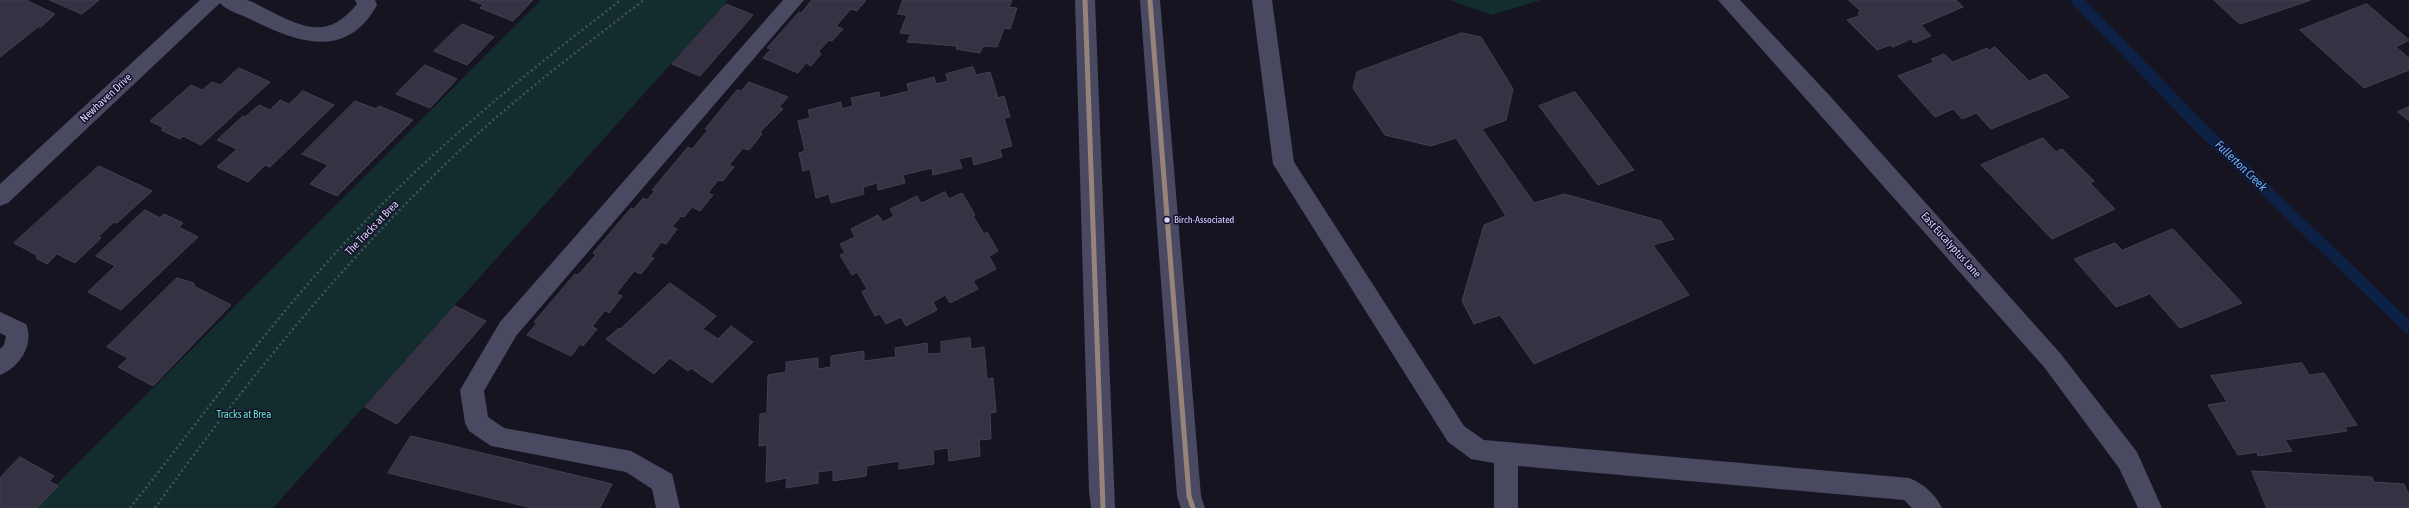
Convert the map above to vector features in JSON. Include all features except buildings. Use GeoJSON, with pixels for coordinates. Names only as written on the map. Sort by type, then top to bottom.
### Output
{"type":"FeatureCollection","features":[{"type":"Feature","properties":{"kind":"street","name":"Newhaven Drive"},"geometry":{"type":"LineString","coordinates":[[0,197],[212,0]]}},
{"type":"Feature","properties":{"kind":"street"},"geometry":{"type":"LineString","coordinates":[[228,0],[290,29],[305,34],[328,37],[342,31],[361,14],[367,5],[365,0]]}},
{"type":"Feature","properties":{"kind":"street"},"geometry":{"type":"LineString","coordinates":[[668,508],[663,482],[631,462],[499,438],[477,422],[472,390],[508,329],[794,0]]}},
{"type":"Feature","properties":{"kind":"street"},"geometry":{"type":"LineString","coordinates":[[1085,0],[1103,508]]}},
{"type":"Feature","properties":{"kind":"street"},"geometry":{"type":"LineString","coordinates":[[1150,0],[1189,496],[1193,508]]}},
{"type":"Feature","properties":{"kind":"street"},"geometry":{"type":"LineString","coordinates":[[1262,0],[1284,164],[1456,434],[1479,450],[1909,489],[1930,508]]}},
{"type":"Feature","properties":{"kind":"street","name":"East Eucalyptus Lane"},"geometry":{"type":"LineString","coordinates":[[1728,0],[1823,102],[2052,360],[2128,460],[2150,508]]}},
{"type":"Feature","properties":{"kind":"street"},"geometry":{"type":"LineString","coordinates":[[0,322],[18,331],[16,349],[0,364]]}},
{"type":"Feature","properties":{"kind":"street"},"geometry":{"type":"LineString","coordinates":[[1506,453],[1506,508]]}},
{"type":"Feature","properties":{"kind":"path"},"geometry":{"type":"LineString","coordinates":[[130,508],[293,302],[362,224],[431,157],[516,81],[621,0]]}},
{"type":"Feature","properties":{"kind":"path","name":"The Tracks at Brea"},"geometry":{"type":"LineString","coordinates":[[154,508],[210,430],[266,358],[338,274],[458,153],[563,63],[644,0]]}},
{"type":"Feature","properties":{"kind":"green space","name":"Tracks at Brea"},"geometry":{"type":"Polygon","coordinates":[[[541,0],[728,0],[273,508],[33,508],[541,0]]]}},
{"type":"Feature","properties":{"kind":"green space"},"geometry":{"type":"Polygon","coordinates":[[[1450,0],[1541,0],[1491,15],[1450,0]]]}},
{"type":"Feature","properties":{"kind":"waterway","name":"Fullerton Creek"},"geometry":{"type":"LineString","coordinates":[[2077,0],[2200,127],[2409,328]]}},
{"type":"Feature","properties":{"kind":"transit line"},"geometry":{"type":"LineString","coordinates":[[1085,0],[1103,508]]}},
{"type":"Feature","properties":{"kind":"transit line"},"geometry":{"type":"LineString","coordinates":[[1150,0],[1189,496],[1193,508]]}},
{"type":"Feature","properties":{"kind":"place","name":"Birch-Associated"},"geometry":{"type":"Point","coordinates":[1167,220]}}]}
